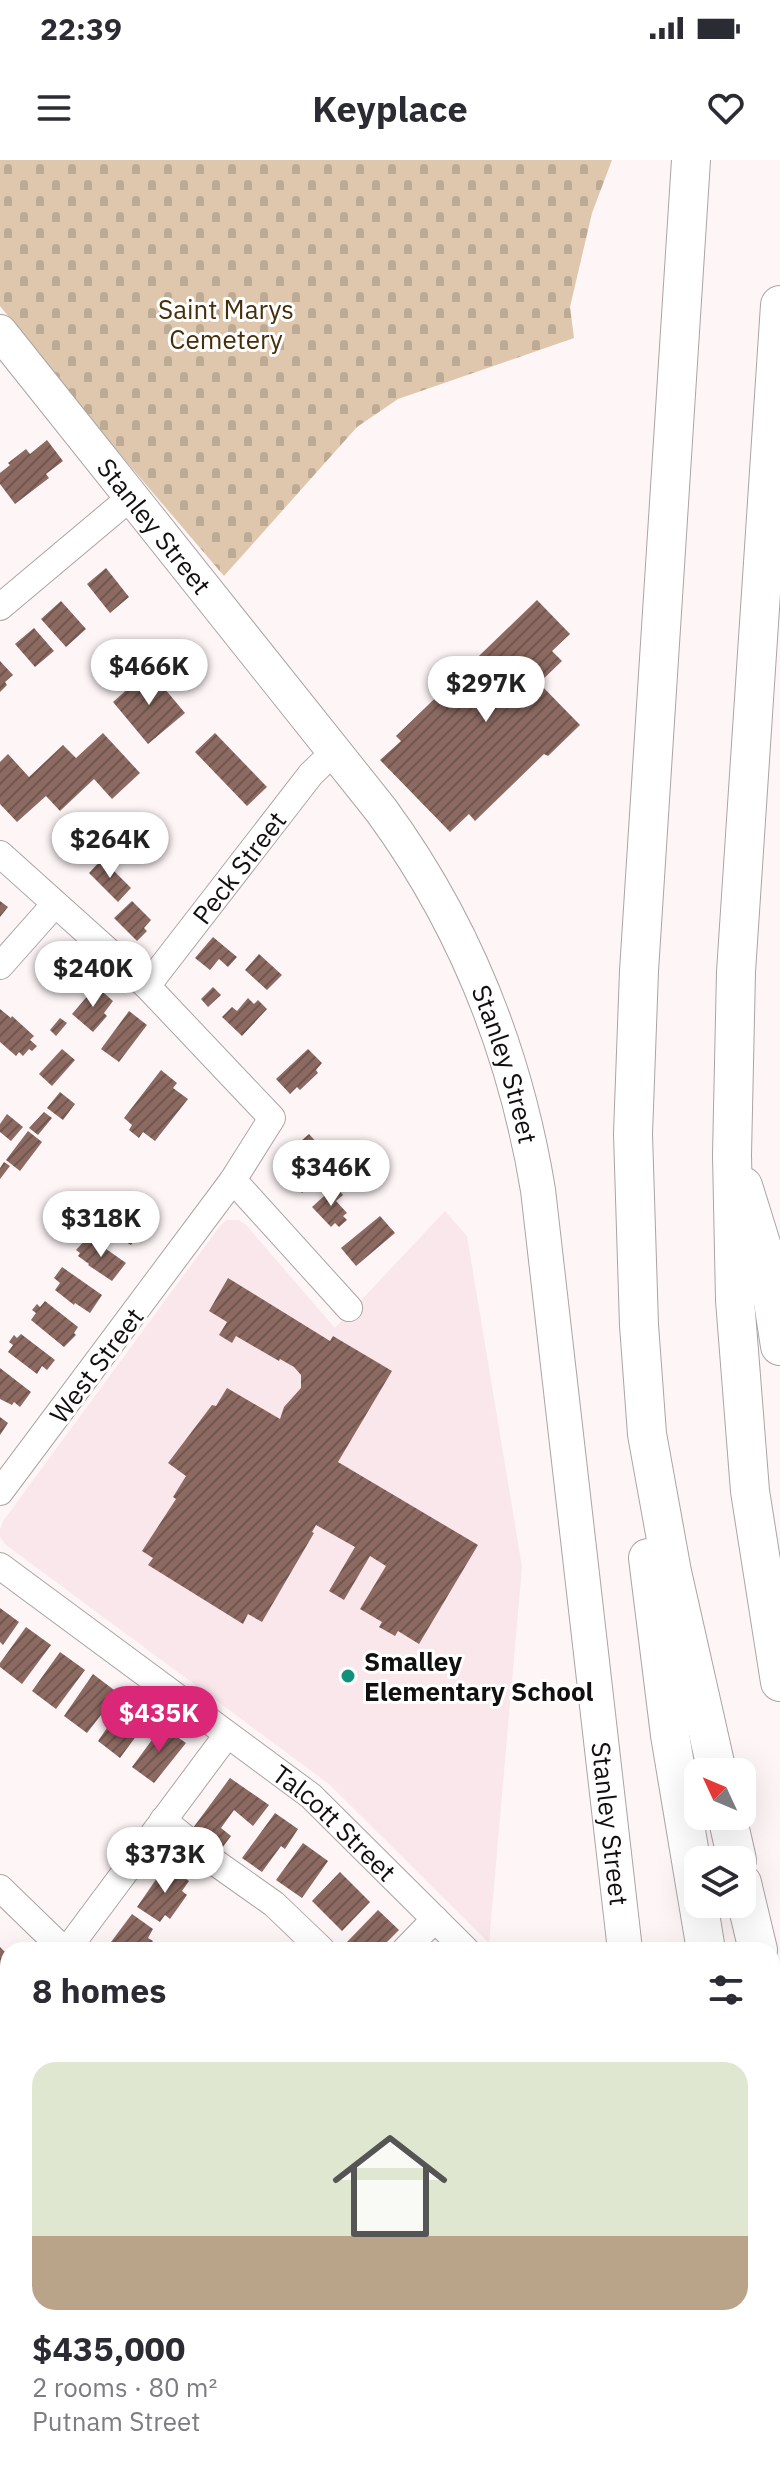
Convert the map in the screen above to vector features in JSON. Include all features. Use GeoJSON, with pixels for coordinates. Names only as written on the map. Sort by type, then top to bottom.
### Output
{"type":"FeatureCollection","features":[{"type":"Feature","properties":{"kind":"highway"},"geometry":{"type":"LineString","coordinates":[[691,160],[633,1085],[635,1226],[646,1423],[644,1494],[650,1581],[677,1779],[705,1942]]}},
{"type":"Feature","properties":{"kind":"highway"},"geometry":{"type":"LineString","coordinates":[[780,305],[736,972],[732,1155],[733,1269],[744,1426],[756,1541],[780,1682]]}},
{"type":"Feature","properties":{"kind":"highway"},"geometry":{"type":"LineString","coordinates":[[732,1155],[767,1263],[780,1346]]}},
{"type":"Feature","properties":{"kind":"highway"},"geometry":{"type":"LineString","coordinates":[[646,1423],[672,1572],[714,1758]]}},
{"type":"Feature","properties":{"kind":"highway"},"geometry":{"type":"LineString","coordinates":[[750,1918],[756,1942]]}},
{"type":"Feature","properties":{"kind":"main road","name":"Stanley Street"},"geometry":{"type":"LineString","coordinates":[[0,332],[335,751],[404,842],[456,931],[487,1000],[525,1120],[542,1221],[624,1942]]}},
{"type":"Feature","properties":{"kind":"street"},"geometry":{"type":"LineString","coordinates":[[0,607],[131,497]]}},
{"type":"Feature","properties":{"kind":"street","name":"Peck Street"},"geometry":{"type":"LineString","coordinates":[[147,986],[311,774],[335,751]]}},
{"type":"Feature","properties":{"kind":"street"},"geometry":{"type":"LineString","coordinates":[[0,854],[147,986]]}},
{"type":"Feature","properties":{"kind":"street"},"geometry":{"type":"LineString","coordinates":[[0,966],[55,904]]}},
{"type":"Feature","properties":{"kind":"street","name":"West Street"},"geometry":{"type":"LineString","coordinates":[[0,1492],[233,1180],[272,1118],[147,986]]}},
{"type":"Feature","properties":{"kind":"street"},"geometry":{"type":"LineString","coordinates":[[233,1180],[349,1308]]}},
{"type":"Feature","properties":{"kind":"street","name":"Talcott Street"},"geometry":{"type":"LineString","coordinates":[[0,1566],[311,1796],[458,1942]]}},
{"type":"Feature","properties":{"kind":"street"},"geometry":{"type":"LineString","coordinates":[[72,1942],[227,1735]]}},
{"type":"Feature","properties":{"kind":"street"},"geometry":{"type":"LineString","coordinates":[[163,1820],[274,1904],[314,1942]]}},
{"type":"Feature","properties":{"kind":"street"},"geometry":{"type":"LineString","coordinates":[[0,1888],[57,1942]]}},
{"type":"Feature","properties":{"kind":"street"},"geometry":{"type":"LineString","coordinates":[[413,1942],[435,1919]]}},
{"type":"Feature","properties":{"kind":"shaded area","name":"Smalley Elementary School"},"geometry":{"type":"Polygon","coordinates":[[[445,1211],[467,1236],[522,1567],[489,1942],[329,1784],[6,1545],[0,1537],[3,1521],[227,1220],[239,1220],[246,1225],[335,1328],[445,1211]]]}},
{"type":"Feature","properties":{"kind":"green space","name":"Saint Marys Cemetery"},"geometry":{"type":"Polygon","coordinates":[[[0,160],[612,160],[592,213],[570,307],[574,338],[398,399],[357,427],[224,576],[113,446],[0,306],[0,160]]]}},
{"type":"Feature","properties":{"kind":"building"},"geometry":{"type":"Polygon","coordinates":[[[47,440],[63,461],[46,474],[49,478],[15,504],[0,484],[0,473],[26,449],[30,454],[47,440]]]}},
{"type":"Feature","properties":{"kind":"building"},"geometry":{"type":"Polygon","coordinates":[[[106,568],[129,597],[110,613],[87,584],[106,568]]]}},
{"type":"Feature","properties":{"kind":"building"},"geometry":{"type":"Polygon","coordinates":[[[537,600],[570,634],[552,651],[562,661],[539,683],[580,725],[548,756],[544,754],[475,821],[469,814],[450,832],[380,760],[401,741],[396,736],[537,600]]]}},
{"type":"Feature","properties":{"kind":"building"},"geometry":{"type":"Polygon","coordinates":[[[61,601],[86,629],[66,647],[41,619],[61,601]]]}},
{"type":"Feature","properties":{"kind":"building"},"geometry":{"type":"Polygon","coordinates":[[[34,628],[54,651],[35,667],[15,644],[34,628]]]}},
{"type":"Feature","properties":{"kind":"building"},"geometry":{"type":"Polygon","coordinates":[[[0,661],[13,675],[0,692],[0,661]]]}},
{"type":"Feature","properties":{"kind":"building"},"geometry":{"type":"Polygon","coordinates":[[[149,670],[185,713],[148,744],[113,702],[149,670]]]}},
{"type":"Feature","properties":{"kind":"building"},"geometry":{"type":"Polygon","coordinates":[[[103,733],[140,773],[112,799],[94,779],[60,811],[46,796],[17,822],[0,804],[0,762],[8,754],[29,777],[63,745],[76,758],[103,733]]]}},
{"type":"Feature","properties":{"kind":"building"},"geometry":{"type":"Polygon","coordinates":[[[215,733],[267,787],[247,806],[195,752],[215,733]]]}},
{"type":"Feature","properties":{"kind":"building"},"geometry":{"type":"Polygon","coordinates":[[[102,859],[131,888],[118,902],[89,873],[102,859]]]}},
{"type":"Feature","properties":{"kind":"building"},"geometry":{"type":"Polygon","coordinates":[[[0,901],[8,907],[0,917],[0,901]]]}},
{"type":"Feature","properties":{"kind":"building"},"geometry":{"type":"Polygon","coordinates":[[[132,901],[151,920],[144,928],[147,931],[137,941],[114,918],[132,901]]]}},
{"type":"Feature","properties":{"kind":"building"},"geometry":{"type":"Polygon","coordinates":[[[213,937],[237,957],[228,967],[219,959],[210,970],[195,958],[213,937]]]}},
{"type":"Feature","properties":{"kind":"building"},"geometry":{"type":"Polygon","coordinates":[[[259,954],[282,975],[267,990],[245,970],[259,954]]]}},
{"type":"Feature","properties":{"kind":"building"},"geometry":{"type":"Polygon","coordinates":[[[96,986],[113,1001],[104,1013],[107,1016],[93,1032],[72,1014],[96,986]]]}},
{"type":"Feature","properties":{"kind":"building"},"geometry":{"type":"Polygon","coordinates":[[[213,987],[221,995],[208,1007],[201,999],[213,987]]]}},
{"type":"Feature","properties":{"kind":"building"},"geometry":{"type":"Polygon","coordinates":[[[248,998],[254,1004],[258,1000],[267,1009],[242,1036],[222,1017],[232,1007],[237,1011],[248,998]]]}},
{"type":"Feature","properties":{"kind":"building"},"geometry":{"type":"Polygon","coordinates":[[[0,1009],[34,1036],[30,1040],[37,1046],[32,1051],[29,1049],[23,1056],[19,1052],[16,1056],[0,1042],[0,1009]]]}},
{"type":"Feature","properties":{"kind":"building"},"geometry":{"type":"Polygon","coordinates":[[[129,1011],[147,1025],[119,1062],[101,1049],[129,1011]]]}},
{"type":"Feature","properties":{"kind":"building"},"geometry":{"type":"Polygon","coordinates":[[[60,1018],[67,1023],[56,1036],[50,1030],[60,1018]]]}},
{"type":"Feature","properties":{"kind":"building"},"geometry":{"type":"Polygon","coordinates":[[[62,1049],[75,1060],[52,1086],[39,1074],[62,1049]]]}},
{"type":"Feature","properties":{"kind":"building"},"geometry":{"type":"Polygon","coordinates":[[[308,1049],[322,1063],[316,1070],[318,1073],[300,1090],[297,1087],[290,1094],[276,1079],[308,1049]]]}},
{"type":"Feature","properties":{"kind":"building"},"geometry":{"type":"Polygon","coordinates":[[[161,1070],[177,1083],[173,1088],[188,1099],[155,1141],[143,1132],[139,1138],[129,1130],[132,1125],[124,1118],[161,1070]]]}},
{"type":"Feature","properties":{"kind":"building"},"geometry":{"type":"Polygon","coordinates":[[[60,1092],[75,1104],[63,1120],[47,1108],[60,1092]]]}},
{"type":"Feature","properties":{"kind":"building"},"geometry":{"type":"Polygon","coordinates":[[[44,1112],[52,1118],[38,1135],[29,1128],[44,1112]]]}},
{"type":"Feature","properties":{"kind":"building"},"geometry":{"type":"Polygon","coordinates":[[[7,1114],[23,1127],[11,1141],[0,1132],[0,1124],[7,1114]]]}},
{"type":"Feature","properties":{"kind":"building"},"geometry":{"type":"Polygon","coordinates":[[[28,1131],[42,1142],[20,1171],[6,1160],[28,1131]]]}},
{"type":"Feature","properties":{"kind":"building"},"geometry":{"type":"Polygon","coordinates":[[[309,1134],[328,1155],[308,1172],[315,1181],[302,1193],[275,1164],[309,1134]]]}},
{"type":"Feature","properties":{"kind":"building"},"geometry":{"type":"Polygon","coordinates":[[[4,1162],[10,1166],[0,1179],[0,1168],[4,1162]]]}},
{"type":"Feature","properties":{"kind":"building"},"geometry":{"type":"Polygon","coordinates":[[[335,1186],[343,1195],[336,1201],[347,1213],[343,1216],[347,1220],[339,1227],[335,1223],[331,1227],[312,1207],[335,1186]]]}},
{"type":"Feature","properties":{"kind":"building"},"geometry":{"type":"Polygon","coordinates":[[[116,1207],[144,1227],[131,1245],[102,1224],[108,1216],[104,1213],[108,1208],[112,1212],[116,1207]]]}},
{"type":"Feature","properties":{"kind":"building"},"geometry":{"type":"Polygon","coordinates":[[[380,1216],[395,1233],[356,1266],[341,1248],[380,1216]]]}},
{"type":"Feature","properties":{"kind":"building"},"geometry":{"type":"Polygon","coordinates":[[[87,1238],[126,1263],[112,1281],[78,1256],[80,1253],[76,1250],[87,1238]]]}},
{"type":"Feature","properties":{"kind":"building"},"geometry":{"type":"Polygon","coordinates":[[[62,1267],[102,1295],[90,1313],[55,1290],[60,1283],[54,1278],[62,1267]]]}},
{"type":"Feature","properties":{"kind":"building"},"geometry":{"type":"Polygon","coordinates":[[[228,1278],[330,1341],[333,1336],[392,1371],[338,1462],[478,1545],[419,1644],[398,1631],[395,1636],[379,1627],[382,1622],[360,1609],[386,1566],[370,1556],[344,1600],[329,1591],[355,1547],[316,1525],[262,1622],[248,1614],[243,1624],[148,1565],[153,1558],[142,1551],[176,1499],[173,1497],[186,1476],[168,1463],[212,1405],[216,1406],[227,1388],[280,1419],[284,1407],[301,1388],[301,1375],[294,1367],[236,1336],[232,1343],[219,1335],[227,1322],[209,1311],[228,1278]]]}},
{"type":"Feature","properties":{"kind":"building"},"geometry":{"type":"Polygon","coordinates":[[[45,1301],[78,1327],[74,1333],[76,1335],[64,1347],[31,1320],[36,1313],[32,1310],[45,1301]]]}},
{"type":"Feature","properties":{"kind":"building"},"geometry":{"type":"Polygon","coordinates":[[[21,1334],[55,1360],[47,1370],[42,1366],[37,1374],[8,1352],[14,1335],[17,1338],[21,1334]]]}},
{"type":"Feature","properties":{"kind":"building"},"geometry":{"type":"Polygon","coordinates":[[[0,1368],[31,1392],[20,1407],[14,1402],[12,1405],[0,1399],[0,1368]]]}},
{"type":"Feature","properties":{"kind":"building"},"geometry":{"type":"Polygon","coordinates":[[[0,1417],[8,1423],[0,1435],[0,1417]]]}},
{"type":"Feature","properties":{"kind":"building"},"geometry":{"type":"Polygon","coordinates":[[[0,1608],[19,1622],[3,1645],[0,1642],[0,1608]]]}},
{"type":"Feature","properties":{"kind":"building"},"geometry":{"type":"Polygon","coordinates":[[[26,1627],[51,1645],[22,1684],[0,1667],[0,1663],[26,1627]]]}},
{"type":"Feature","properties":{"kind":"building"},"geometry":{"type":"Polygon","coordinates":[[[60,1652],[85,1670],[56,1709],[32,1691],[60,1652]]]}},
{"type":"Feature","properties":{"kind":"building"},"geometry":{"type":"Polygon","coordinates":[[[93,1674],[118,1693],[87,1733],[64,1716],[93,1674]]]}},
{"type":"Feature","properties":{"kind":"building"},"geometry":{"type":"Polygon","coordinates":[[[127,1699],[152,1718],[120,1758],[98,1741],[127,1699]]]}},
{"type":"Feature","properties":{"kind":"building"},"geometry":{"type":"Polygon","coordinates":[[[160,1725],[186,1743],[154,1783],[132,1767],[160,1725]]]}},
{"type":"Feature","properties":{"kind":"building"},"geometry":{"type":"Polygon","coordinates":[[[230,1778],[269,1805],[253,1826],[234,1810],[221,1828],[231,1836],[222,1848],[193,1828],[230,1778]]]}},
{"type":"Feature","properties":{"kind":"building"},"geometry":{"type":"Polygon","coordinates":[[[275,1813],[298,1829],[285,1849],[281,1846],[262,1872],[242,1858],[275,1813]]]}},
{"type":"Feature","properties":{"kind":"building"},"geometry":{"type":"Polygon","coordinates":[[[303,1843],[328,1861],[302,1898],[276,1880],[303,1843]]]}},
{"type":"Feature","properties":{"kind":"building"},"geometry":{"type":"Polygon","coordinates":[[[166,1865],[189,1881],[182,1891],[187,1895],[170,1919],[165,1915],[160,1922],[137,1907],[166,1865]]]}},
{"type":"Feature","properties":{"kind":"building"},"geometry":{"type":"Polygon","coordinates":[[[340,1872],[370,1902],[342,1931],[312,1901],[340,1872]]]}},
{"type":"Feature","properties":{"kind":"building"},"geometry":{"type":"Polygon","coordinates":[[[378,1910],[399,1930],[387,1942],[347,1942],[378,1910]]]}},
{"type":"Feature","properties":{"kind":"building"},"geometry":{"type":"Polygon","coordinates":[[[132,1914],[153,1929],[148,1938],[152,1942],[111,1942],[132,1914]]]}},
{"type":"Feature","properties":{"kind":"place","name":"Smalley Elementary School"},"geometry":{"type":"Point","coordinates":[348,1676]}}]}
